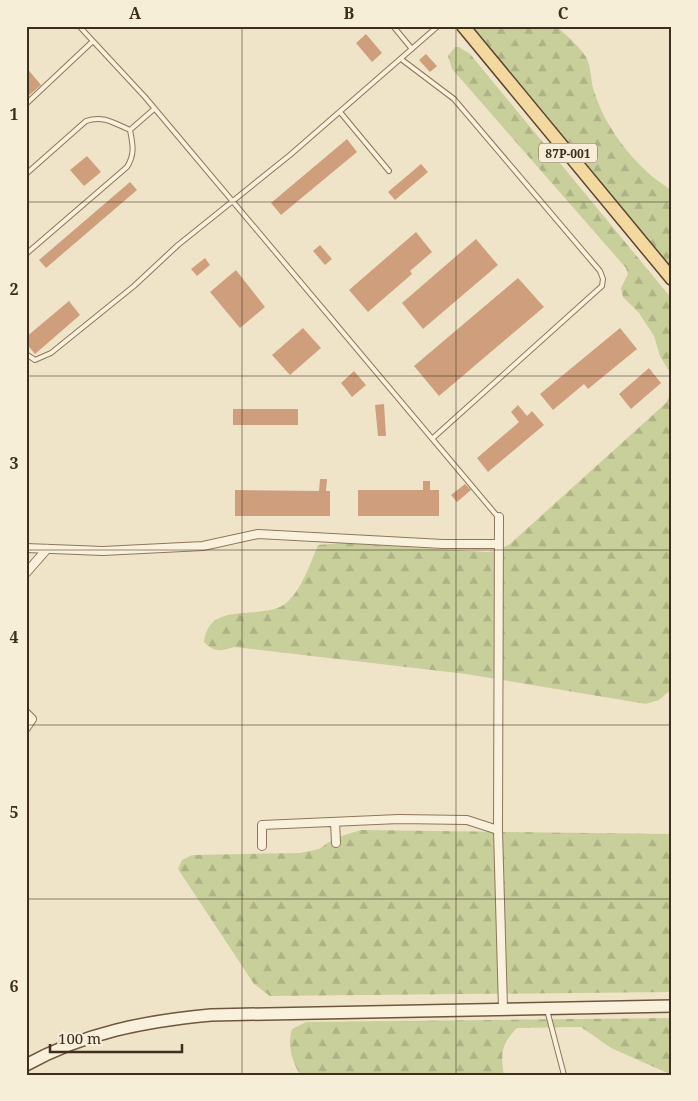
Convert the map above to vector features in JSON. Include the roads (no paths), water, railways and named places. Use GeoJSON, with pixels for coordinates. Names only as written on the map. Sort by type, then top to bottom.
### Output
{"type":"FeatureCollection","features":[{"type":"Feature","properties":{"kind":"main road","name":"87Р-001"},"geometry":{"type":"LineString","coordinates":[[463,26],[672,279]]}},
{"type":"Feature","properties":{"kind":"main road"},"geometry":{"type":"LineString","coordinates":[[26,1065],[77,1040],[156,1020],[211,1015],[672,1006]]}},
{"type":"Feature","properties":{"kind":"street"},"geometry":{"type":"LineString","coordinates":[[499,517],[498,830],[503,1009]]}},
{"type":"Feature","properties":{"kind":"street"},"geometry":{"type":"LineString","coordinates":[[26,548],[103,552],[203,546],[258,534],[443,544],[498,544]]}},
{"type":"Feature","properties":{"kind":"street"},"geometry":{"type":"LineString","coordinates":[[26,573],[47,549]]}},
{"type":"Feature","properties":{"kind":"street"},"geometry":{"type":"LineString","coordinates":[[26,713],[32,719],[26,728]]}},
{"type":"Feature","properties":{"kind":"street"},"geometry":{"type":"LineString","coordinates":[[262,846],[262,825],[467,820],[498,830]]}},
{"type":"Feature","properties":{"kind":"street"},"geometry":{"type":"LineString","coordinates":[[335,822],[336,843]]}},
{"type":"Feature","properties":{"kind":"lane"},"geometry":{"type":"LineString","coordinates":[[79,26],[154,109],[499,517]]}},
{"type":"Feature","properties":{"kind":"lane"},"geometry":{"type":"LineString","coordinates":[[393,26],[412,49]]}},
{"type":"Feature","properties":{"kind":"lane"},"geometry":{"type":"LineString","coordinates":[[26,354],[36,360],[51,353],[134,286],[178,245],[340,112],[438,26]]}},
{"type":"Feature","properties":{"kind":"lane"},"geometry":{"type":"LineString","coordinates":[[26,104],[93,41]]}},
{"type":"Feature","properties":{"kind":"lane"},"geometry":{"type":"LineString","coordinates":[[401,59],[454,99],[600,271],[603,279],[602,286],[433,438]]}},
{"type":"Feature","properties":{"kind":"lane"},"geometry":{"type":"LineString","coordinates":[[130,130],[154,109]]}},
{"type":"Feature","properties":{"kind":"lane"},"geometry":{"type":"LineString","coordinates":[[340,112],[389,171]]}},
{"type":"Feature","properties":{"kind":"lane"},"geometry":{"type":"LineString","coordinates":[[26,174],[86,121],[104,118],[130,130]]}},
{"type":"Feature","properties":{"kind":"lane"},"geometry":{"type":"LineString","coordinates":[[26,254],[128,167],[133,158],[134,148],[130,130]]}},
{"type":"Feature","properties":{"kind":"lane"},"geometry":{"type":"LineString","coordinates":[[546,1008],[564,1075]]}}]}
